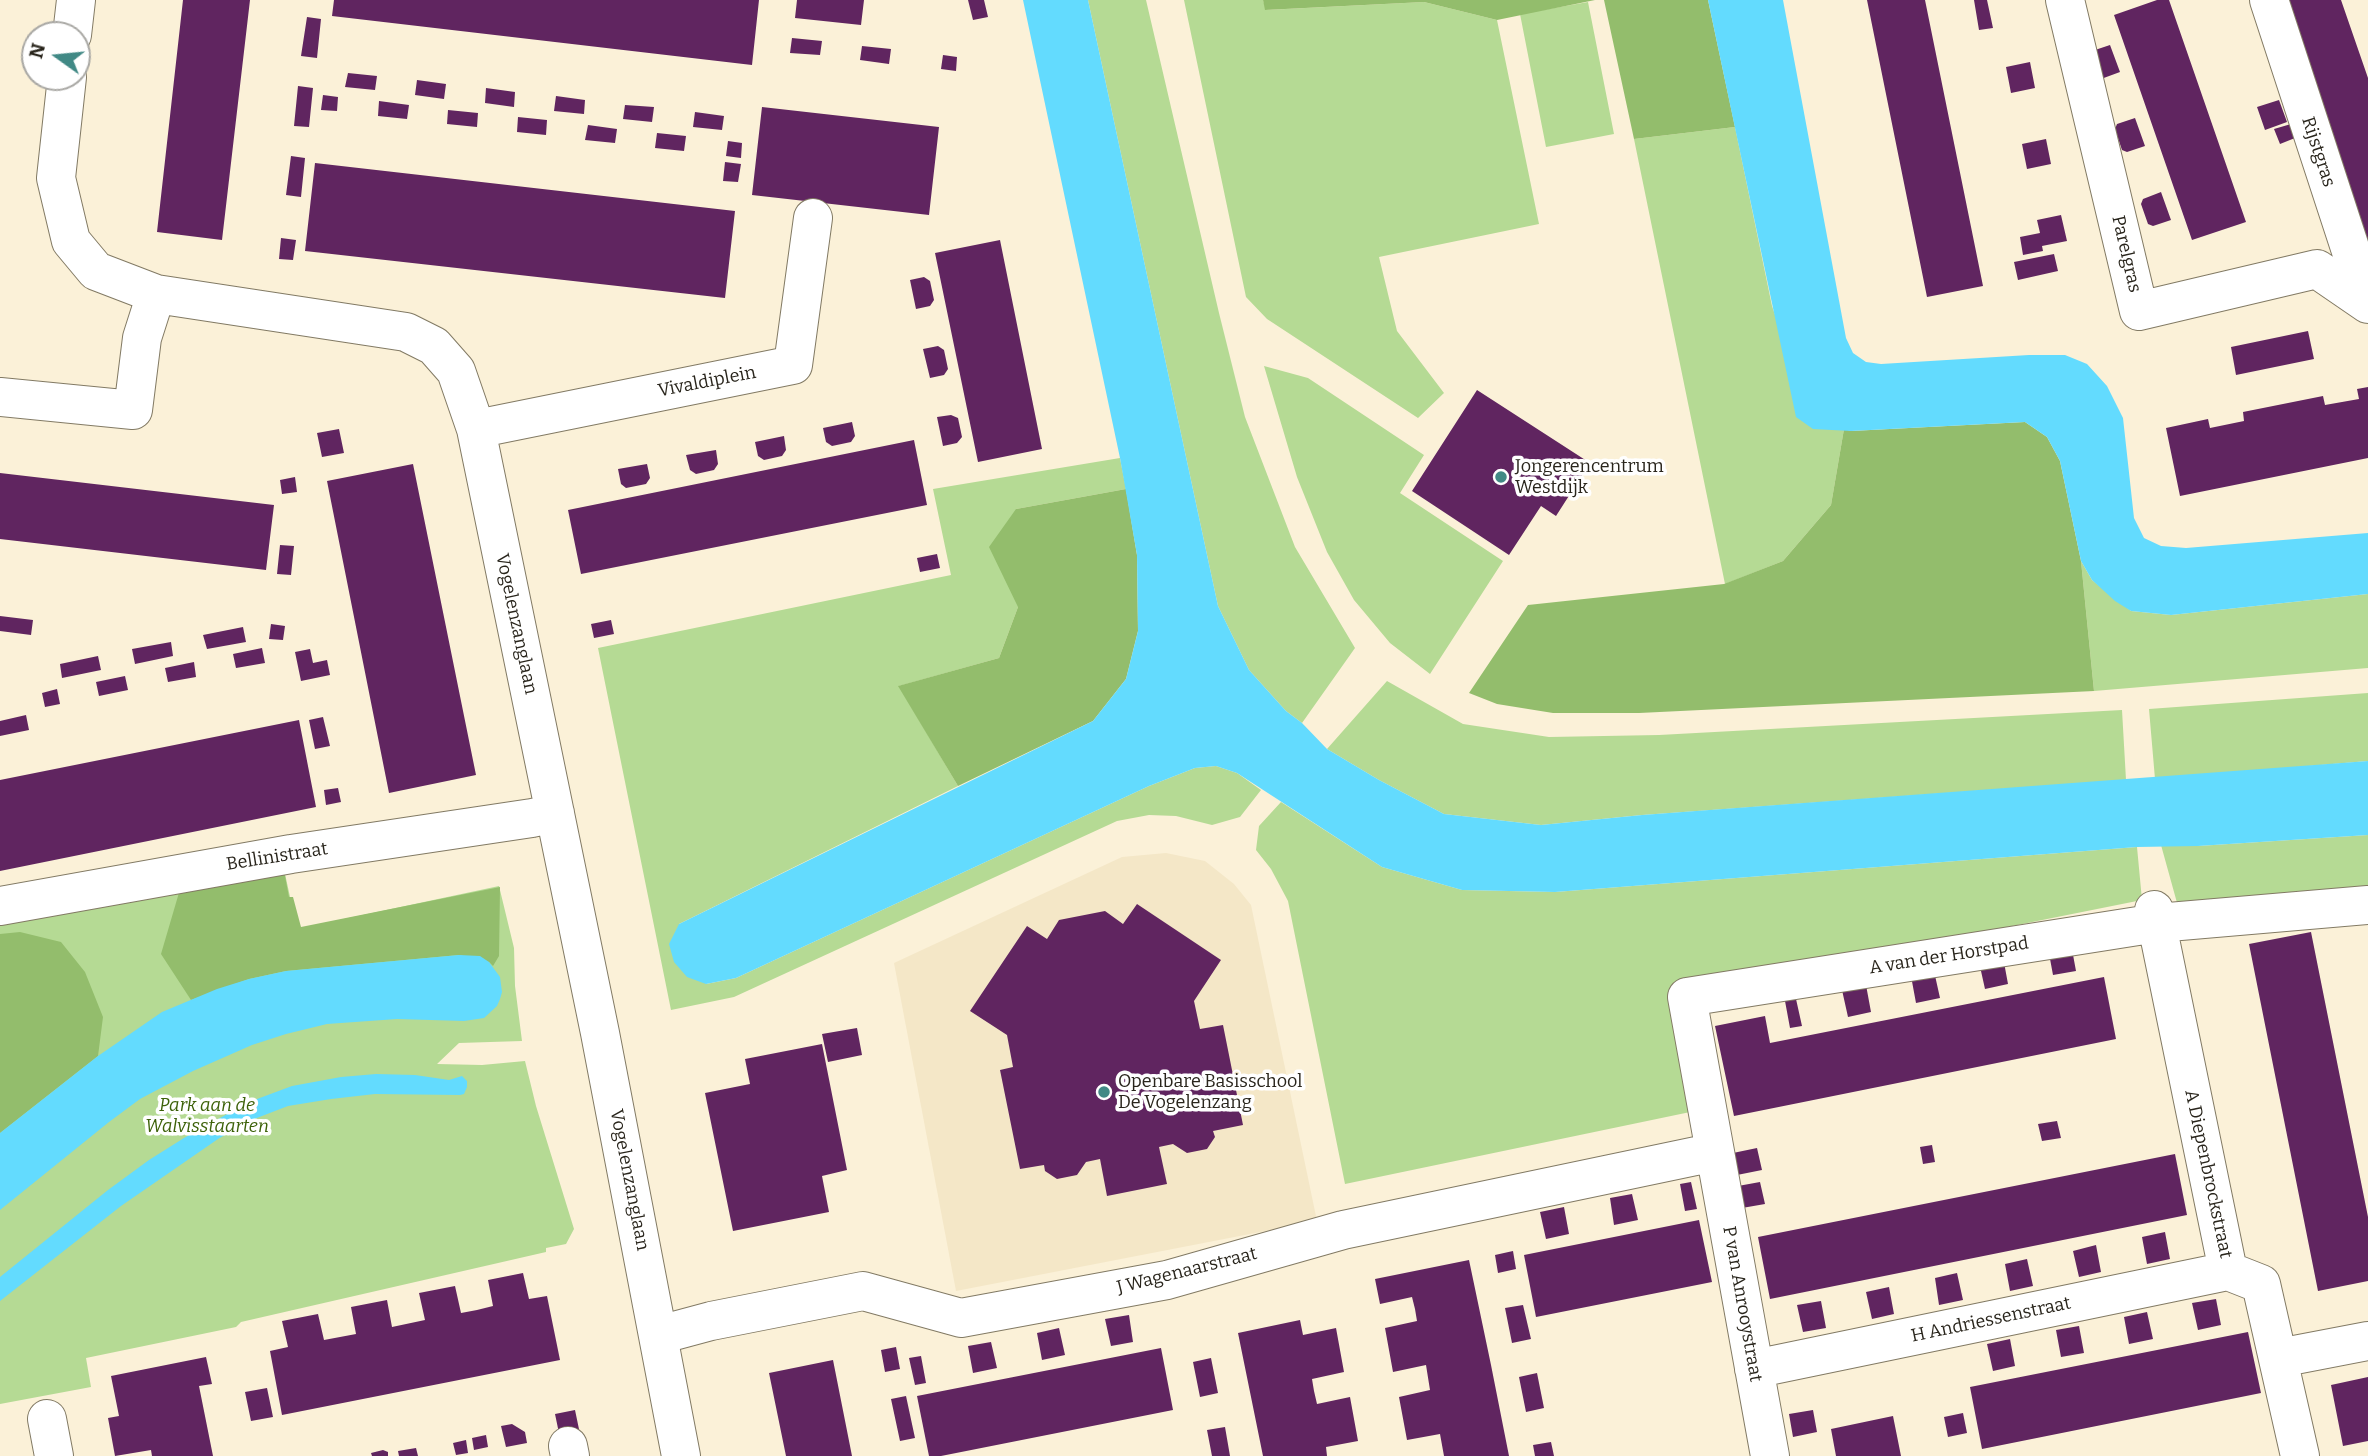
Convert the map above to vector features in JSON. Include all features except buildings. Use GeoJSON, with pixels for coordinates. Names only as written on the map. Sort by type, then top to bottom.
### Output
{"type":"FeatureCollection","features":[{"type":"Feature","properties":{"kind":"street"},"geometry":{"type":"LineString","coordinates":[[74,21],[76,0]]}},
{"type":"Feature","properties":{"kind":"street","name":"Parelgras"},"geometry":{"type":"LineString","coordinates":[[2066,0],[2139,311],[2316,269],[2368,304]]}},
{"type":"Feature","properties":{"kind":"street","name":"Rijstgras"},"geometry":{"type":"LineString","coordinates":[[2269,0],[2368,304]]}},
{"type":"Feature","properties":{"kind":"street","name":"Vogelenzanglaan"},"geometry":{"type":"LineString","coordinates":[[65,91],[56,178],[71,241],[96,271],[156,294],[406,332],[434,346],[456,371],[476,429],[555,813],[681,1456]]}},
{"type":"Feature","properties":{"kind":"street","name":"Vivaldiplein"},"geometry":{"type":"LineString","coordinates":[[476,429],[793,365],[813,218]]}},
{"type":"Feature","properties":{"kind":"street"},"geometry":{"type":"LineString","coordinates":[[0,397],[133,410],[142,338],[156,294]]}},
{"type":"Feature","properties":{"kind":"street","name":"Bellinistraat"},"geometry":{"type":"LineString","coordinates":[[0,906],[291,854],[555,813]]}},
{"type":"Feature","properties":{"kind":"street","name":"A van der Horstpad"},"geometry":{"type":"LineString","coordinates":[[1714,1152],[1687,997],[2156,917],[2368,905]]}},
{"type":"Feature","properties":{"kind":"street","name":"A Diepenbrockstraat"},"geometry":{"type":"LineString","coordinates":[[2156,917],[2228,1271],[2261,1284],[2300,1456]]}},
{"type":"Feature","properties":{"kind":"street","name":"J Wagenaarstraat"},"geometry":{"type":"LineString","coordinates":[[659,1335],[711,1321],[863,1291],[961,1318],[1167,1280],[1343,1230],[1714,1152]]}},
{"type":"Feature","properties":{"kind":"street","name":"P van Anrooystraat"},"geometry":{"type":"LineString","coordinates":[[1714,1152],[1770,1456]]}},
{"type":"Feature","properties":{"kind":"street","name":"H Andriessenstraat"},"geometry":{"type":"LineString","coordinates":[[1754,1369],[2228,1271]]}},
{"type":"Feature","properties":{"kind":"street"},"geometry":{"type":"LineString","coordinates":[[2279,1358],[2368,1341]]}},
{"type":"Feature","properties":{"kind":"street"},"geometry":{"type":"LineString","coordinates":[[47,1419],[54,1456]]}},
{"type":"Feature","properties":{"kind":"shaded area","name":"Openbare Basisschool De Vogelenzang"},"geometry":{"type":"Polygon","coordinates":[[[1166,853],[1205,861],[1234,884],[1251,905],[1317,1221],[956,1291],[894,963],[1122,857],[1166,853]]]}},
{"type":"Feature","properties":{"kind":"green space"},"geometry":{"type":"Polygon","coordinates":[[[1088,0],[1146,0],[1245,417],[1295,547],[1355,648],[1302,723],[1286,711],[1249,670],[1218,606],[1088,0]]]}},
{"type":"Feature","properties":{"kind":"green space"},"geometry":{"type":"Polygon","coordinates":[[[1184,0],[1263,0],[1266,10],[1424,2],[1497,20],[1539,224],[1379,257],[1397,331],[1444,393],[1418,418],[1267,319],[1246,297],[1184,0]]]}},
{"type":"Feature","properties":{"kind":"green space"},"geometry":{"type":"Polygon","coordinates":[[[1263,0],[1595,0],[1497,20],[1424,2],[1265,10],[1263,0]]]}},
{"type":"Feature","properties":{"kind":"green space"},"geometry":{"type":"Polygon","coordinates":[[[1604,0],[1708,0],[1735,127],[1634,139],[1604,0]]]}},
{"type":"Feature","properties":{"kind":"green space"},"geometry":{"type":"Polygon","coordinates":[[[1588,2],[1614,134],[1546,147],[1520,14],[1588,2]]]}},
{"type":"Feature","properties":{"kind":"green space"},"geometry":{"type":"Polygon","coordinates":[[[1735,127],[1772,306],[1814,429],[1844,429],[1831,505],[1783,561],[1725,584],[1634,139],[1735,127]]]}},
{"type":"Feature","properties":{"kind":"green space"},"geometry":{"type":"Polygon","coordinates":[[[1264,366],[1308,378],[1424,455],[1400,493],[1503,561],[1430,674],[1390,643],[1354,600],[1327,552],[1297,477],[1264,366]]]}},
{"type":"Feature","properties":{"kind":"green space"},"geometry":{"type":"Polygon","coordinates":[[[2025,422],[2047,437],[2060,461],[2081,561],[2094,691],[1639,713],[1553,713],[1497,704],[1469,693],[1528,605],[1724,584],[1783,561],[1831,505],[1844,429],[1851,431],[2025,422]]]}},
{"type":"Feature","properties":{"kind":"green space"},"geometry":{"type":"Polygon","coordinates":[[[1120,458],[1126,489],[1016,509],[1018,607],[999,658],[899,686],[958,786],[679,924],[706,984],[736,978],[1149,786],[1195,768],[1216,766],[1237,773],[1261,790],[1240,817],[1212,825],[1176,816],[1149,815],[1117,821],[734,997],[671,1010],[598,648],[951,575],[933,489],[1120,458]]]}},
{"type":"Feature","properties":{"kind":"green space"},"geometry":{"type":"Polygon","coordinates":[[[1126,489],[1137,555],[1138,631],[1126,679],[1093,721],[958,786],[898,686],[999,658],[1018,607],[989,547],[1016,509],[1126,489]]]}},
{"type":"Feature","properties":{"kind":"green space"},"geometry":{"type":"Polygon","coordinates":[[[2081,561],[2092,580],[2131,611],[2171,615],[2368,594],[2368,668],[2094,691],[2081,561]]]}},
{"type":"Feature","properties":{"kind":"green space"},"geometry":{"type":"Polygon","coordinates":[[[1387,681],[1463,724],[1549,737],[1659,735],[2122,710],[2126,780],[1642,815],[1541,825],[1444,814],[1327,749],[1387,681]]]}},
{"type":"Feature","properties":{"kind":"green space"},"geometry":{"type":"Polygon","coordinates":[[[2368,693],[2368,761],[2155,779],[2149,709],[2368,693]]]}},
{"type":"Feature","properties":{"kind":"green space"},"geometry":{"type":"Polygon","coordinates":[[[1281,802],[1382,867],[1462,890],[1555,892],[2137,847],[2142,900],[1668,995],[1695,1111],[1345,1184],[1288,901],[1271,869],[1256,850],[1259,826],[1281,802]]]}},
{"type":"Feature","properties":{"kind":"green space"},"geometry":{"type":"Polygon","coordinates":[[[2368,835],[2368,896],[2179,910],[2161,845],[2198,846],[2368,835]]]}},
{"type":"Feature","properties":{"kind":"green space","name":"Park aan de Walvisstaarten"},"geometry":{"type":"Polygon","coordinates":[[[282,860],[297,929],[499,886],[514,948],[515,986],[522,1041],[459,1043],[437,1064],[482,1065],[525,1061],[574,1229],[566,1244],[546,1248],[546,1252],[241,1322],[236,1327],[86,1358],[91,1387],[0,1404],[0,909],[282,860]]]}},
{"type":"Feature","properties":{"kind":"green space"},"geometry":{"type":"Polygon","coordinates":[[[282,860],[289,897],[293,897],[301,927],[500,887],[499,956],[493,966],[489,962],[459,955],[286,971],[249,979],[191,1000],[161,954],[183,879],[282,860]]]}},
{"type":"Feature","properties":{"kind":"green space"},"geometry":{"type":"Polygon","coordinates":[[[20,932],[61,942],[85,972],[103,1017],[98,1056],[0,1133],[0,934],[20,932]]]}},
{"type":"Feature","properties":{"kind":"water"},"geometry":{"type":"Polygon","coordinates":[[[1023,0],[1088,0],[1218,606],[1249,670],[1286,711],[1327,749],[1444,814],[1541,825],[1642,815],[2368,761],[2368,835],[2198,846],[2137,847],[1555,892],[1462,890],[1382,867],[1237,773],[1216,766],[1195,768],[1149,786],[736,978],[706,984],[687,977],[674,962],[669,944],[679,924],[1093,721],[1126,679],[1138,631],[1137,555],[1120,458],[1023,0]]]}},
{"type":"Feature","properties":{"kind":"water"},"geometry":{"type":"Polygon","coordinates":[[[1708,0],[1783,0],[1846,338],[1853,353],[1866,362],[1881,364],[2065,355],[2087,364],[2107,386],[2123,418],[2134,518],[2144,538],[2161,546],[2186,548],[2368,533],[2368,594],[2171,615],[2131,611],[2115,601],[2092,580],[2081,561],[2060,461],[2047,437],[2025,422],[1851,431],[1813,429],[1796,417],[1708,0]]]}},
{"type":"Feature","properties":{"kind":"water"},"geometry":{"type":"Polygon","coordinates":[[[459,955],[480,956],[489,962],[500,977],[500,999],[497,1006],[484,1018],[464,1021],[397,1019],[327,1024],[252,1045],[193,1071],[140,1099],[0,1210],[0,1133],[98,1056],[162,1012],[217,989],[286,971],[459,955]]]}},
{"type":"Feature","properties":{"kind":"water"},"geometry":{"type":"Polygon","coordinates":[[[376,1074],[415,1075],[449,1080],[462,1076],[467,1081],[467,1087],[464,1094],[460,1095],[375,1094],[331,1099],[288,1106],[249,1121],[218,1139],[121,1206],[0,1301],[0,1277],[108,1190],[184,1138],[249,1102],[292,1086],[376,1074]]]}},
{"type":"Feature","properties":{"kind":"place","name":"Jongerencentrum Westdijk"},"geometry":{"type":"Point","coordinates":[1501,477]}},
{"type":"Feature","properties":{"kind":"place","name":"Openbare Basisschool De Vogelenzang"},"geometry":{"type":"Point","coordinates":[1104,1092]}}]}
